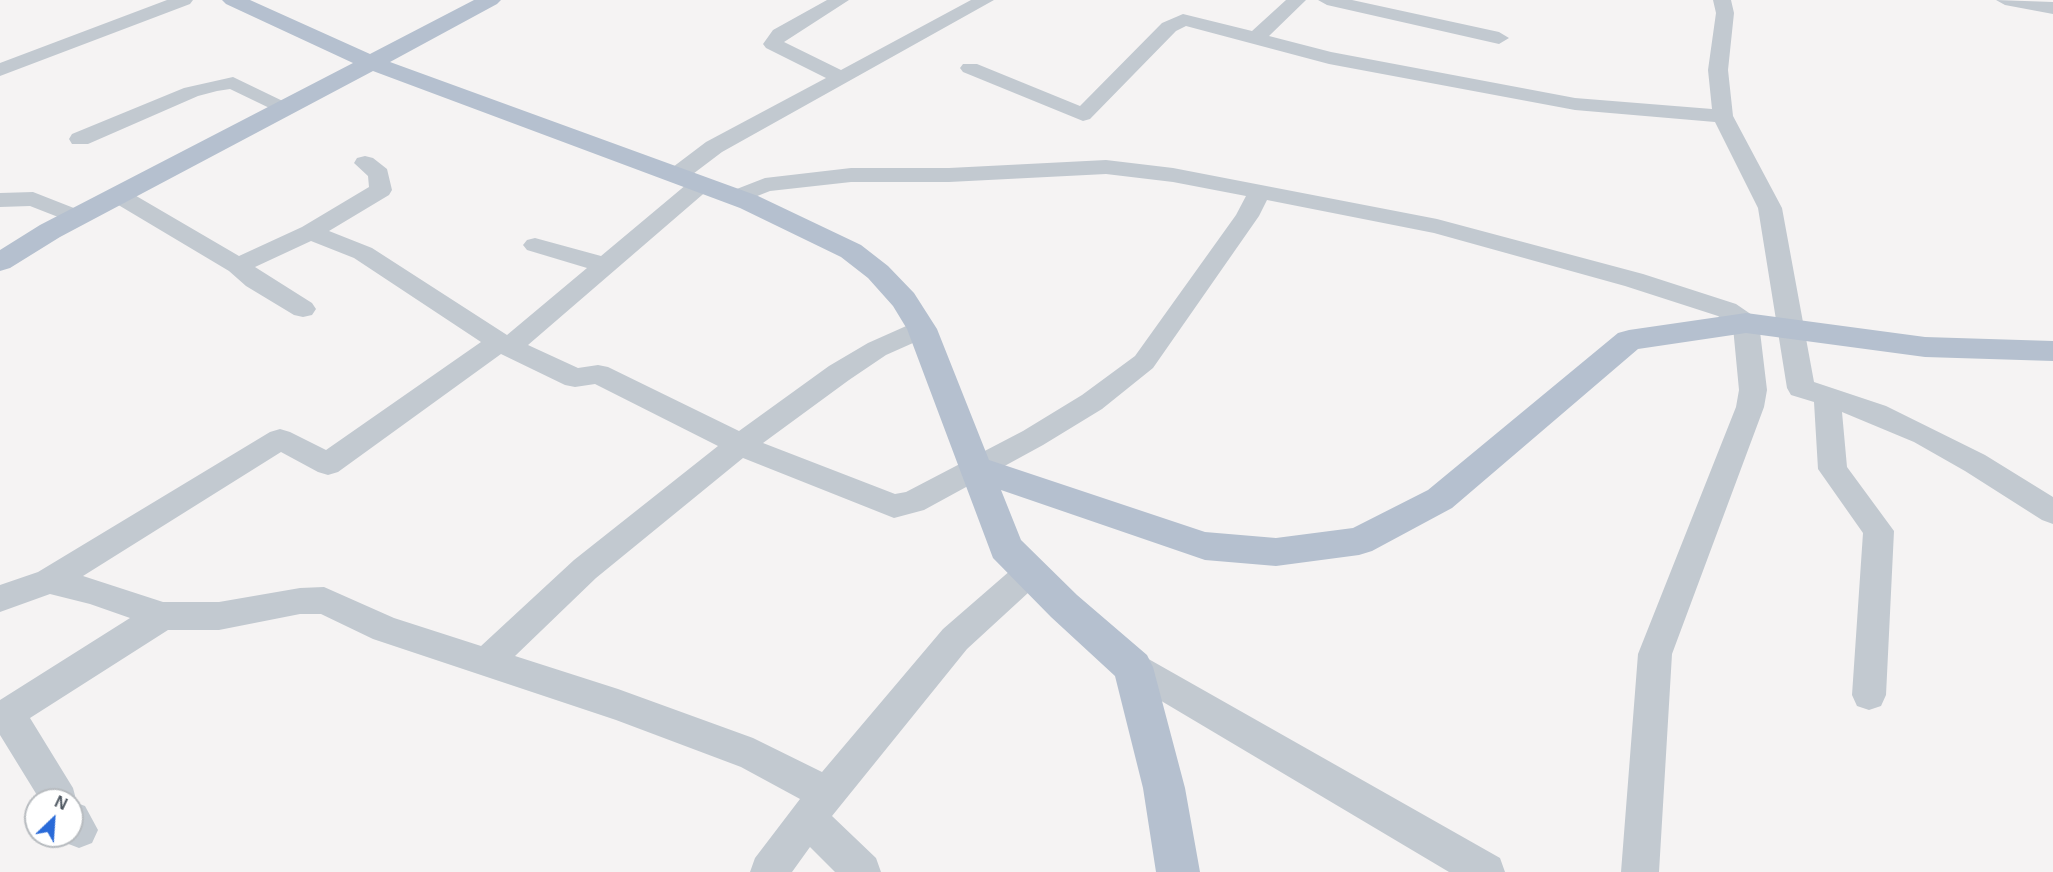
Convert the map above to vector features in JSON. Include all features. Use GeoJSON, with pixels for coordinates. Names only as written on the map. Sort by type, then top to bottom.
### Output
{"type":"FeatureCollection","features":[{"type":"Feature","properties":{"kind":"main road"},"geometry":{"type":"LineString","coordinates":[[234,0],[370,62],[737,197],[851,251],[879,272],[904,300],[922,329],[1006,548],[1064,606],[1133,667],[1164,788],[1178,872]]}},
{"type":"Feature","properties":{"kind":"main road"},"geometry":{"type":"LineString","coordinates":[[0,262],[76,217],[490,0]]}},
{"type":"Feature","properties":{"kind":"main road"},"geometry":{"type":"LineString","coordinates":[[975,468],[1205,546],[1276,552],[1359,541],[1440,499],[1629,340],[1746,323],[1925,346],[2053,351]]}},
{"type":"Feature","properties":{"kind":"street"},"geometry":{"type":"LineString","coordinates":[[0,70],[184,0]]}},
{"type":"Feature","properties":{"kind":"street"},"geometry":{"type":"LineString","coordinates":[[840,0],[780,34],[773,44],[840,77]]}},
{"type":"Feature","properties":{"kind":"street"},"geometry":{"type":"LineString","coordinates":[[0,599],[49,581],[280,439],[328,464],[504,344],[606,265],[689,180],[714,147],[985,0]]}},
{"type":"Feature","properties":{"kind":"street"},"geometry":{"type":"LineString","coordinates":[[1255,38],[1297,0]]}},
{"type":"Feature","properties":{"kind":"street"},"geometry":{"type":"LineString","coordinates":[[1327,0],[1499,38]]}},
{"type":"Feature","properties":{"kind":"street"},"geometry":{"type":"LineString","coordinates":[[1722,0],[1725,13],[1718,70],[1723,116],[1770,208],[1801,388],[1876,413],[1924,435],[1975,463],[2053,512]]}},
{"type":"Feature","properties":{"kind":"street"},"geometry":{"type":"LineString","coordinates":[[2005,0],[2053,8]]}},
{"type":"Feature","properties":{"kind":"street"},"geometry":{"type":"LineString","coordinates":[[970,68],[1083,115],[1175,23],[1194,21],[1329,58],[1575,104],[1723,116]]}},
{"type":"Feature","properties":{"kind":"street"},"geometry":{"type":"LineString","coordinates":[[80,139],[191,92],[216,85],[233,83],[284,109]]}},
{"type":"Feature","properties":{"kind":"street"},"geometry":{"type":"LineString","coordinates":[[238,266],[310,232],[381,190],[379,174],[365,163]]}},
{"type":"Feature","properties":{"kind":"street"},"geometry":{"type":"LineString","coordinates":[[737,197],[765,186],[851,176],[949,175],[1106,167],[1173,176],[1437,226],[1533,251],[1727,310],[1746,323],[1753,390],[1750,406],[1655,654],[1640,872]]}},
{"type":"Feature","properties":{"kind":"street"},"geometry":{"type":"LineString","coordinates":[[310,232],[363,253],[504,344],[575,378],[598,374],[766,457],[894,506],[913,502],[1092,402],[1144,362],[1247,216],[1259,192]]}},
{"type":"Feature","properties":{"kind":"street"},"geometry":{"type":"LineString","coordinates":[[118,195],[238,266],[255,280],[303,309]]}},
{"type":"Feature","properties":{"kind":"street"},"geometry":{"type":"LineString","coordinates":[[0,200],[33,199],[76,217]]}},
{"type":"Feature","properties":{"kind":"street"},"geometry":{"type":"LineString","coordinates":[[535,245],[606,265]]}},
{"type":"Feature","properties":{"kind":"street"},"geometry":{"type":"LineString","coordinates":[[486,662],[627,532],[742,444],[848,367],[877,349],[922,329]]}},
{"type":"Feature","properties":{"kind":"street"},"geometry":{"type":"LineString","coordinates":[[1827,396],[1833,469],[1879,531],[1869,695]]}},
{"type":"Feature","properties":{"kind":"street"},"geometry":{"type":"LineString","coordinates":[[769,872],[818,806],[955,639],[1030,572]]}},
{"type":"Feature","properties":{"kind":"street"},"geometry":{"type":"LineString","coordinates":[[49,581],[91,591],[163,616],[219,616],[300,601],[324,600],[385,629],[618,705],[753,755],[818,806],[862,872]]}},
{"type":"Feature","properties":{"kind":"street"},"geometry":{"type":"LineString","coordinates":[[51,788],[4,717],[118,642],[163,616]]}},
{"type":"Feature","properties":{"kind":"street"},"geometry":{"type":"LineString","coordinates":[[1133,667],[1486,872]]}}]}
